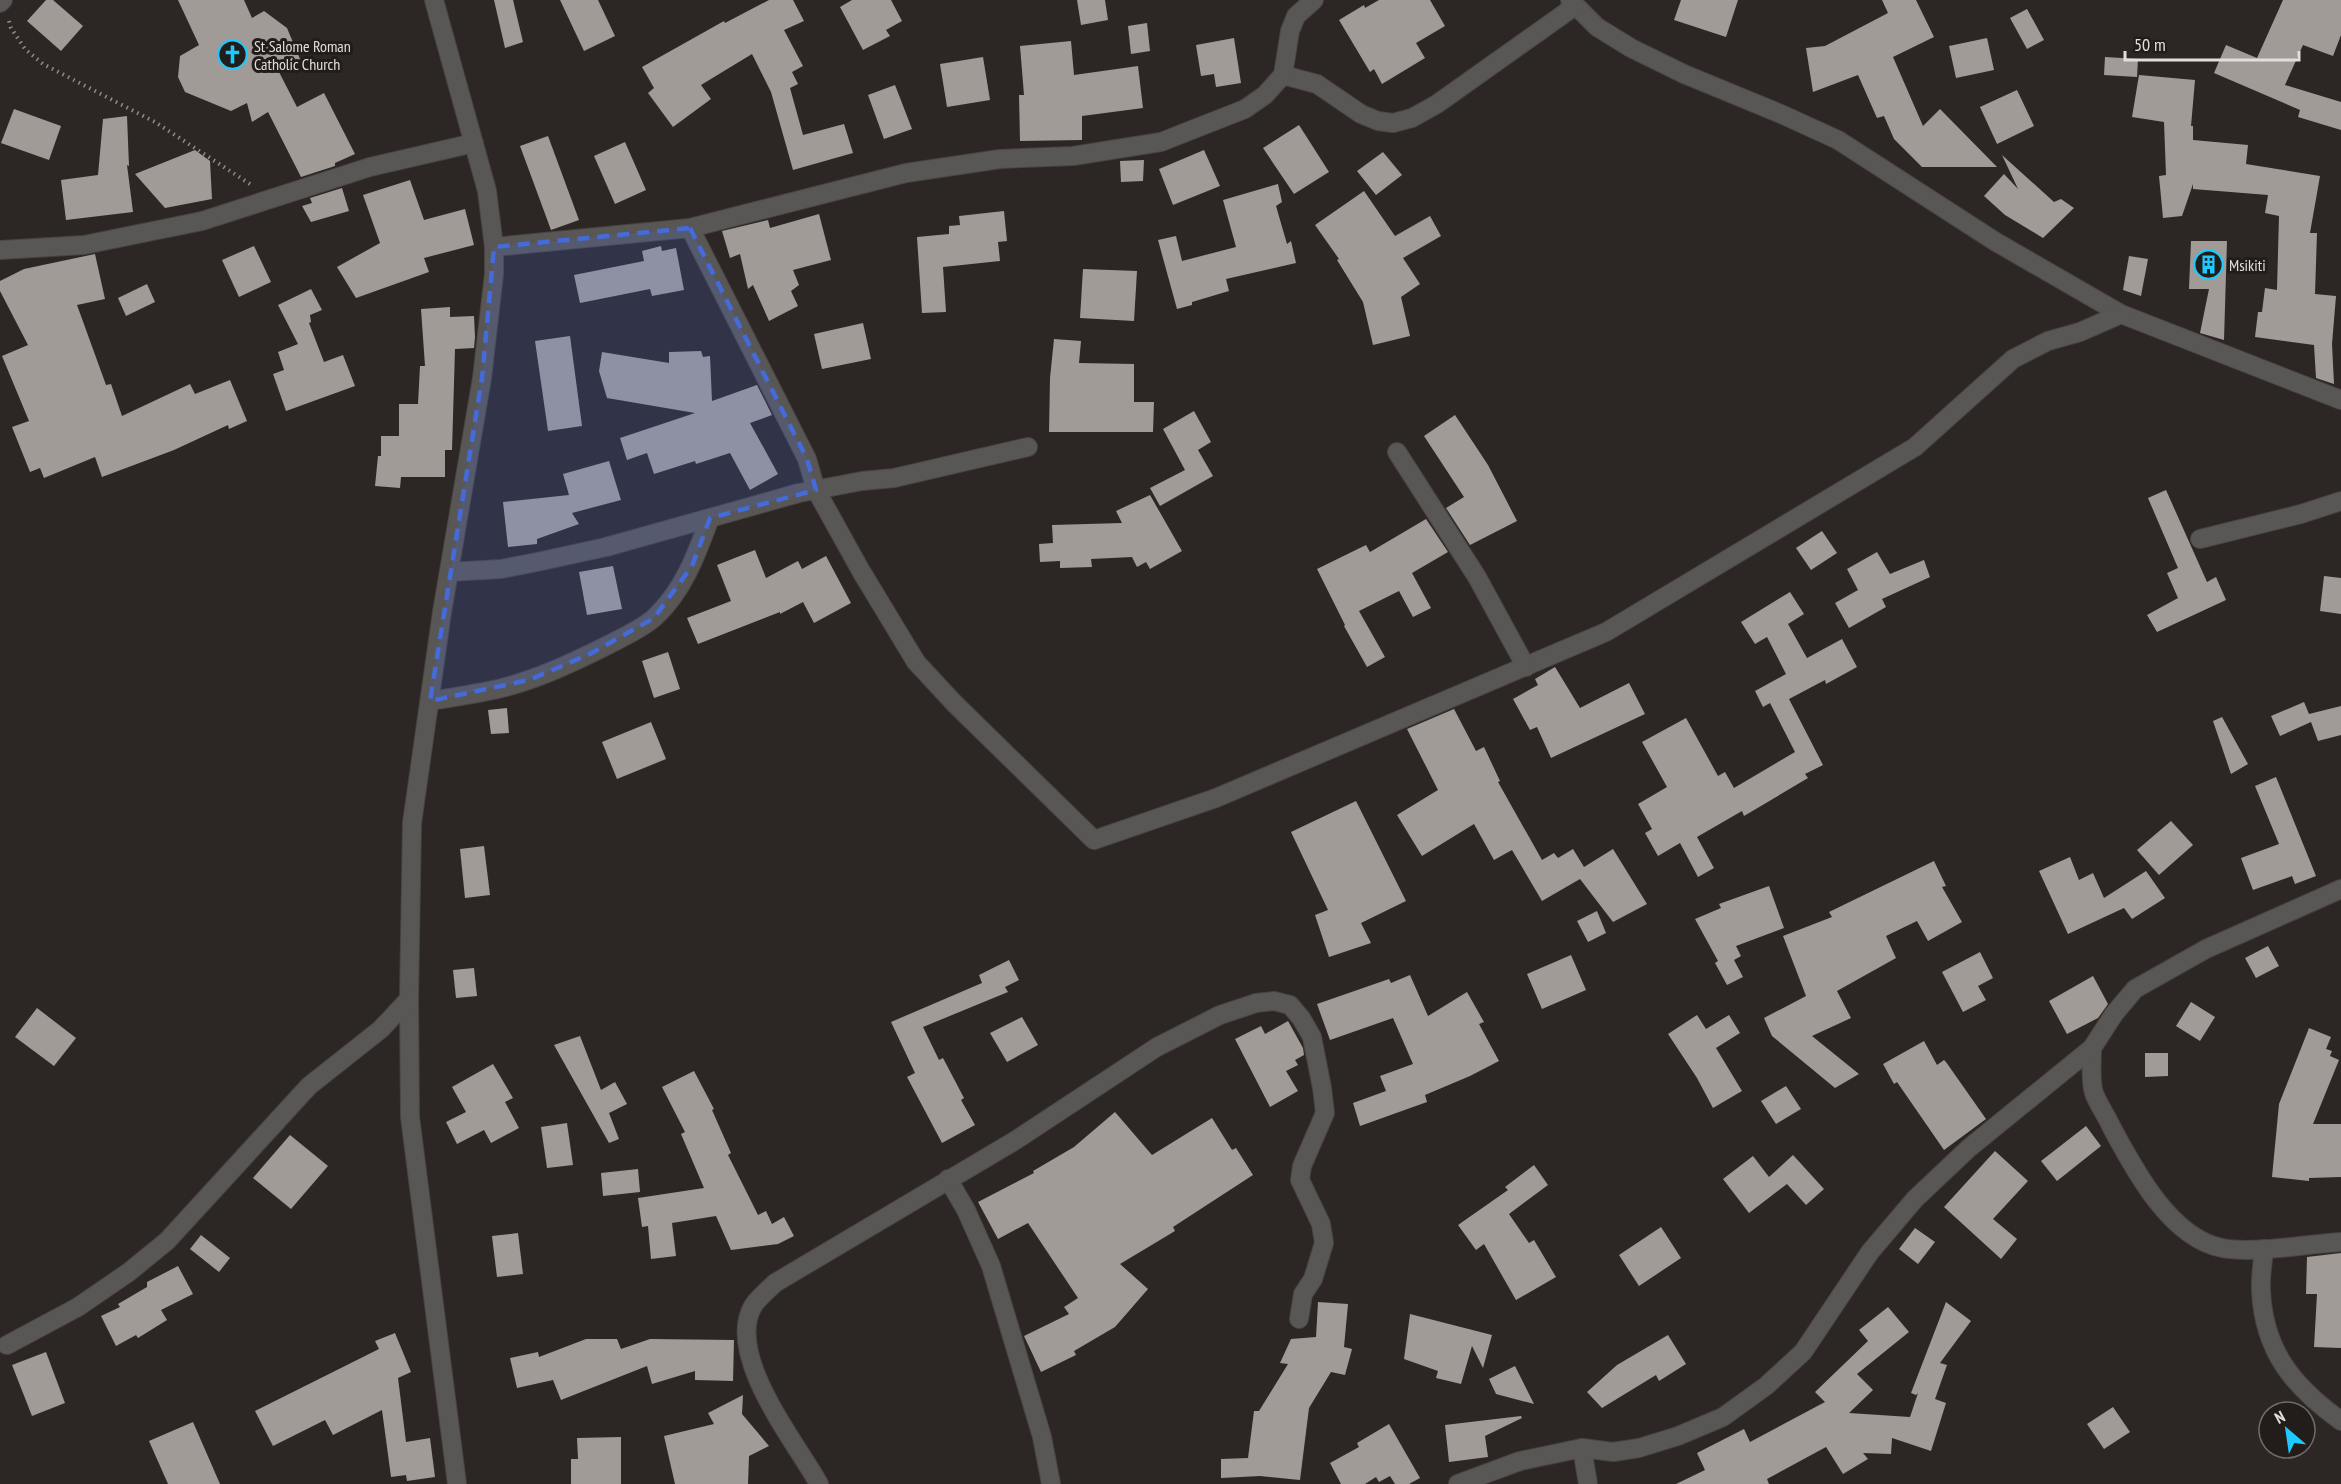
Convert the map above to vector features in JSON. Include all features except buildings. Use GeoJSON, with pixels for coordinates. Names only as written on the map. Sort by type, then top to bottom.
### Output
{"type":"FeatureCollection","features":[{"type":"Feature","properties":{"kind":"street"},"geometry":{"type":"LineString","coordinates":[[494,247],[690,228],[906,173],[1000,159],[1073,156],[1161,142],[1245,109],[1265,95],[1283,75],[1290,32],[1296,16],[1314,0]]}},
{"type":"Feature","properties":{"kind":"street"},"geometry":{"type":"LineString","coordinates":[[439,2],[487,191],[494,247],[494,274],[482,378],[449,572],[412,823],[409,999],[410,1117],[455,1483]]}},
{"type":"Feature","properties":{"kind":"street"},"geometry":{"type":"LineString","coordinates":[[1283,75],[1317,84],[1361,114],[1378,121],[1393,123],[1412,118],[1437,104],[1573,3],[1597,27],[1631,48],[1684,74],[1838,140],[1996,242],[2121,314],[2341,400]]}},
{"type":"Feature","properties":{"kind":"street"},"geometry":{"type":"LineString","coordinates":[[0,250],[84,245],[202,221],[370,167],[474,143]]}},
{"type":"Feature","properties":{"kind":"street"},"geometry":{"type":"LineString","coordinates":[[690,228],[807,459],[816,490],[861,572],[916,662],[954,703],[1094,840],[1216,798],[1606,632],[1915,447],[2013,359],[2048,341],[2080,332],[2121,314]]}},
{"type":"Feature","properties":{"kind":"street"},"geometry":{"type":"LineString","coordinates":[[449,572],[501,569],[537,562],[606,547],[799,493],[862,481],[894,478],[1028,447]]}},
{"type":"Feature","properties":{"kind":"street"},"geometry":{"type":"LineString","coordinates":[[1397,452],[1477,577],[1526,667]]}},
{"type":"Feature","properties":{"kind":"street"},"geometry":{"type":"LineString","coordinates":[[2200,539],[2301,514],[2341,501]]}},
{"type":"Feature","properties":{"kind":"street"},"geometry":{"type":"LineString","coordinates":[[430,700],[489,691],[529,680],[591,654],[654,618],[673,596],[692,566],[710,518]]}},
{"type":"Feature","properties":{"kind":"street"},"geometry":{"type":"LineString","coordinates":[[1458,1484],[1520,1461],[1582,1448],[1613,1452],[1639,1448],[1678,1436],[1723,1417],[1766,1386],[1803,1352],[1870,1252],[1915,1199],[1969,1148],[2091,1048],[2114,1014],[2135,989],[2206,949],[2341,889]]}},
{"type":"Feature","properties":{"kind":"street"},"geometry":{"type":"LineString","coordinates":[[7,1345],[78,1307],[129,1272],[167,1241],[309,1086],[381,1029],[409,999]]}},
{"type":"Feature","properties":{"kind":"street"},"geometry":{"type":"LineString","coordinates":[[819,1484],[753,1371],[746,1326],[753,1305],[775,1283],[1033,1129],[1158,1047],[1220,1015],[1256,1003],[1274,1000],[1290,1005],[1312,1037],[1322,1088],[1324,1113],[1302,1166],[1300,1180],[1322,1224],[1323,1244],[1313,1279],[1303,1294],[1299,1318]]}},
{"type":"Feature","properties":{"kind":"street"},"geometry":{"type":"LineString","coordinates":[[2091,1048],[2093,1092],[2147,1186],[2169,1216],[2195,1237],[2222,1248],[2264,1249],[2341,1242]]}},
{"type":"Feature","properties":{"kind":"street"},"geometry":{"type":"LineString","coordinates":[[948,1179],[966,1210],[991,1266],[1042,1437],[1051,1484]]}},
{"type":"Feature","properties":{"kind":"street"},"geometry":{"type":"LineString","coordinates":[[2264,1249],[2261,1291],[2268,1330],[2277,1358],[2293,1381],[2341,1421]]}},
{"type":"Feature","properties":{"kind":"street"},"geometry":{"type":"LineString","coordinates":[[1582,1448],[1588,1484]]}},
{"type":"Feature","properties":{"kind":"path"},"geometry":{"type":"LineString","coordinates":[[4,7],[11,28],[25,49],[43,64],[155,122],[274,198]]}},
{"type":"Feature","properties":{"kind":"highlighted area"},"geometry":{"type":"Polygon","coordinates":[[[690,228],[807,459],[816,490],[710,518],[692,566],[654,618],[590,654],[529,680],[430,701],[482,378],[494,247],[690,228]]]}},
{"type":"Feature","properties":{"kind":"place","name":"St Salome Roman Catholic Church"},"geometry":{"type":"Point","coordinates":[233,55]}},
{"type":"Feature","properties":{"kind":"place","name":"Msikiti"},"geometry":{"type":"Point","coordinates":[2208,265]}}]}
